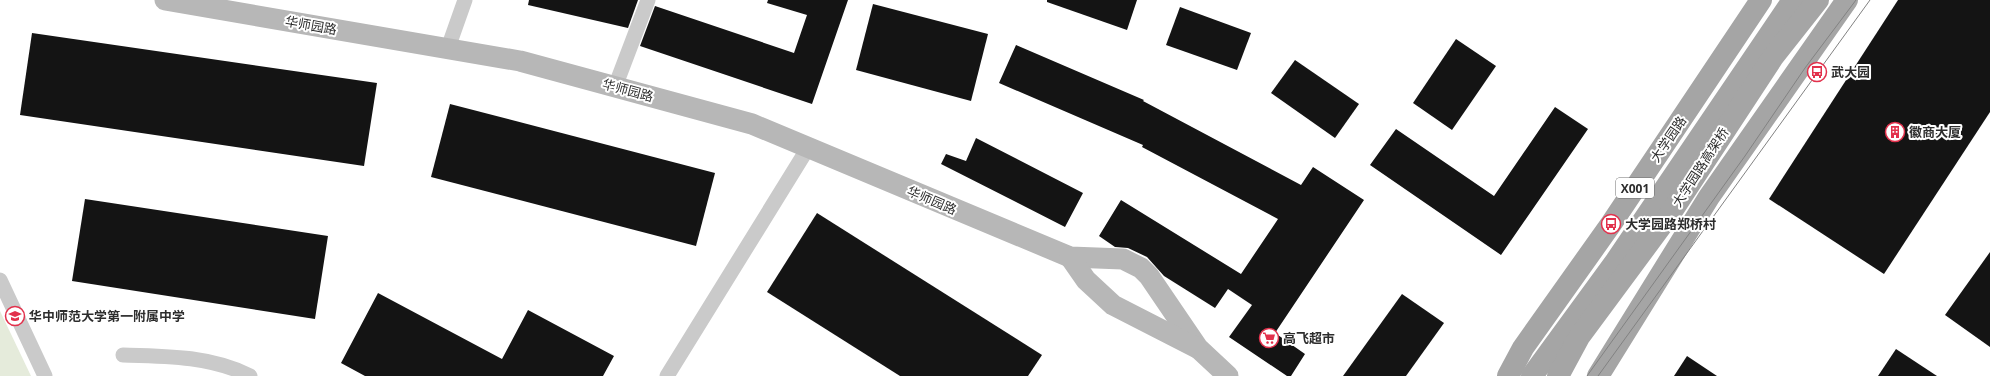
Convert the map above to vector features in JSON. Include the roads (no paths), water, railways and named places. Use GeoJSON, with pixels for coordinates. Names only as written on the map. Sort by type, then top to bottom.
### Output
{"type":"FeatureCollection","features":[{"type":"Feature","properties":{"kind":"main road","name":"华师园路"},"geometry":{"type":"LineString","coordinates":[[164,0],[520,61],[752,124],[1070,257]]}},
{"type":"Feature","properties":{"kind":"main road","name":"大学园路"},"geometry":{"type":"LineString","coordinates":[[1508,376],[1523,348],[1611,224],[1761,0]]}},
{"type":"Feature","properties":{"kind":"main road","name":"大学园路"},"geometry":{"type":"LineString","coordinates":[[1582,319],[1616,261],[1793,0]]}},
{"type":"Feature","properties":{"kind":"main road","name":"大学园路高架桥"},"geometry":{"type":"LineString","coordinates":[[1558,376],[1579,337],[1582,319],[1670,214],[1773,58],[1818,0]]}},
{"type":"Feature","properties":{"kind":"main road"},"geometry":{"type":"LineString","coordinates":[[1598,376],[1709,197],[1847,0]]}},
{"type":"Feature","properties":{"kind":"main road"},"geometry":{"type":"LineString","coordinates":[[1070,257],[1086,280],[1113,305],[1198,348]]}},
{"type":"Feature","properties":{"kind":"main road"},"geometry":{"type":"LineString","coordinates":[[1070,257],[1123,259],[1141,268],[1149,276],[1198,348],[1228,376]]}},
{"type":"Feature","properties":{"kind":"main road"},"geometry":{"type":"LineString","coordinates":[[1532,376],[1582,319]]}},
{"type":"Feature","properties":{"kind":"street"},"geometry":{"type":"LineString","coordinates":[[448,48],[465,0]]}},
{"type":"Feature","properties":{"kind":"street"},"geometry":{"type":"LineString","coordinates":[[616,87],[648,0]]}},
{"type":"Feature","properties":{"kind":"street"},"geometry":{"type":"LineString","coordinates":[[667,376],[808,148]]}},
{"type":"Feature","properties":{"kind":"street"},"geometry":{"type":"LineString","coordinates":[[0,280],[45,376]]}},
{"type":"Feature","properties":{"kind":"street"},"geometry":{"type":"LineString","coordinates":[[123,354],[181,356],[239,370],[250,376]]}},
{"type":"Feature","properties":{"kind":"tram line"},"geometry":{"type":"LineString","coordinates":[[1587,376],[1745,156],[1805,68],[1856,0]]}},
{"type":"Feature","properties":{"kind":"tram line"},"geometry":{"type":"LineString","coordinates":[[1598,376],[1870,0]]}},
{"type":"Feature","properties":{"kind":"place","name":"武大园"},"geometry":{"type":"Point","coordinates":[1817,72]}},
{"type":"Feature","properties":{"kind":"place","name":"徽商大厦"},"geometry":{"type":"Point","coordinates":[1895,132]}},
{"type":"Feature","properties":{"kind":"place","name":"大学园路郑桥村"},"geometry":{"type":"Point","coordinates":[1611,224]}},
{"type":"Feature","properties":{"kind":"place","name":"华中师范大学第一附属中学"},"geometry":{"type":"Point","coordinates":[15,316]}},
{"type":"Feature","properties":{"kind":"place","name":"高飞超市"},"geometry":{"type":"Point","coordinates":[1269,338]}}]}
